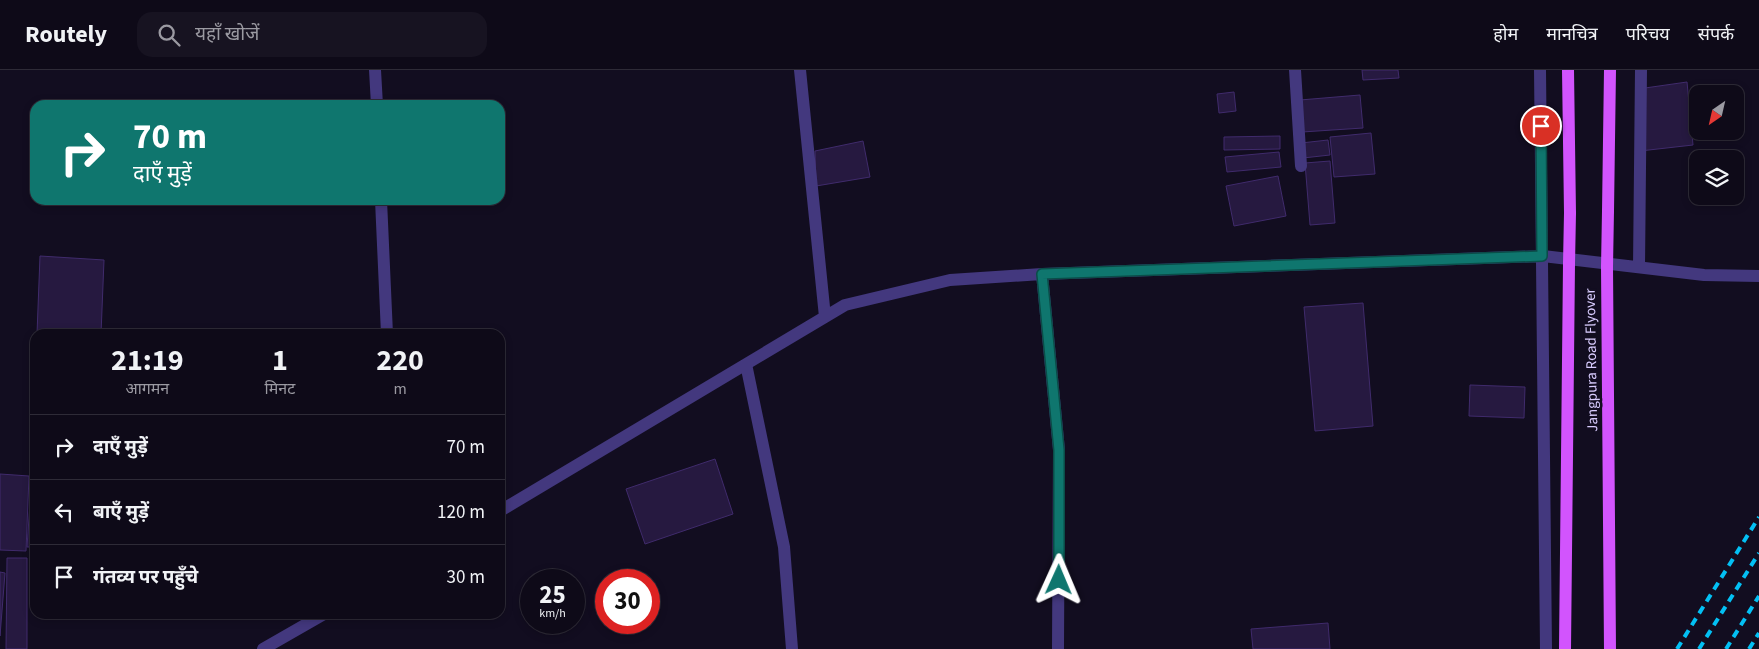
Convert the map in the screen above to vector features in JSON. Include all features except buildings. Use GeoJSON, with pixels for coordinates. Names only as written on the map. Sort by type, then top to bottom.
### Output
{"type":"FeatureCollection","features":[{"type":"Feature","properties":{"kind":"main road","name":"Jangpura Road Flyover"},"geometry":{"type":"LineString","coordinates":[[1565,649],[1570,213],[1568,70]]}},
{"type":"Feature","properties":{"kind":"main road","name":"Jangpura Road Flyover"},"geometry":{"type":"LineString","coordinates":[[1610,70],[1606,267],[1610,649]]}},
{"type":"Feature","properties":{"kind":"street"},"geometry":{"type":"LineString","coordinates":[[376,70],[377,100]]}},
{"type":"Feature","properties":{"kind":"street"},"geometry":{"type":"LineString","coordinates":[[800,70],[825,317]]}},
{"type":"Feature","properties":{"kind":"street"},"geometry":{"type":"LineString","coordinates":[[1295,70],[1300,166]]}},
{"type":"Feature","properties":{"kind":"street"},"geometry":{"type":"LineString","coordinates":[[1540,70],[1546,649]]}},
{"type":"Feature","properties":{"kind":"street"},"geometry":{"type":"LineString","coordinates":[[1639,267],[1641,70]]}},
{"type":"Feature","properties":{"kind":"street"},"geometry":{"type":"LineString","coordinates":[[381,205],[388,329]]}},
{"type":"Feature","properties":{"kind":"street"},"geometry":{"type":"LineString","coordinates":[[505,508],[845,305],[950,280],[1042,274],[1542,256],[1704,275],[1759,276]]}},
{"type":"Feature","properties":{"kind":"street"},"geometry":{"type":"LineString","coordinates":[[1042,274],[1059,450],[1058,649]]}},
{"type":"Feature","properties":{"kind":"street"},"geometry":{"type":"LineString","coordinates":[[746,364],[784,548],[792,649]]}},
{"type":"Feature","properties":{"kind":"street"},"geometry":{"type":"LineString","coordinates":[[263,649],[315,619]]}},
{"type":"Feature","properties":{"kind":"railway"},"geometry":{"type":"LineString","coordinates":[[1677,649],[1759,517]]}},
{"type":"Feature","properties":{"kind":"railway"},"geometry":{"type":"LineString","coordinates":[[1699,649],[1759,553]]}},
{"type":"Feature","properties":{"kind":"railway"},"geometry":{"type":"LineString","coordinates":[[1726,649],[1759,596]]}},
{"type":"Feature","properties":{"kind":"railway"},"geometry":{"type":"LineString","coordinates":[[1749,649],[1759,633]]}},
{"type":"Feature","properties":{"kind":"route"},"geometry":{"type":"LineString","coordinates":[[1059,580],[1059,450],[1042,274],[1542,256],[1541,126]]}}]}
